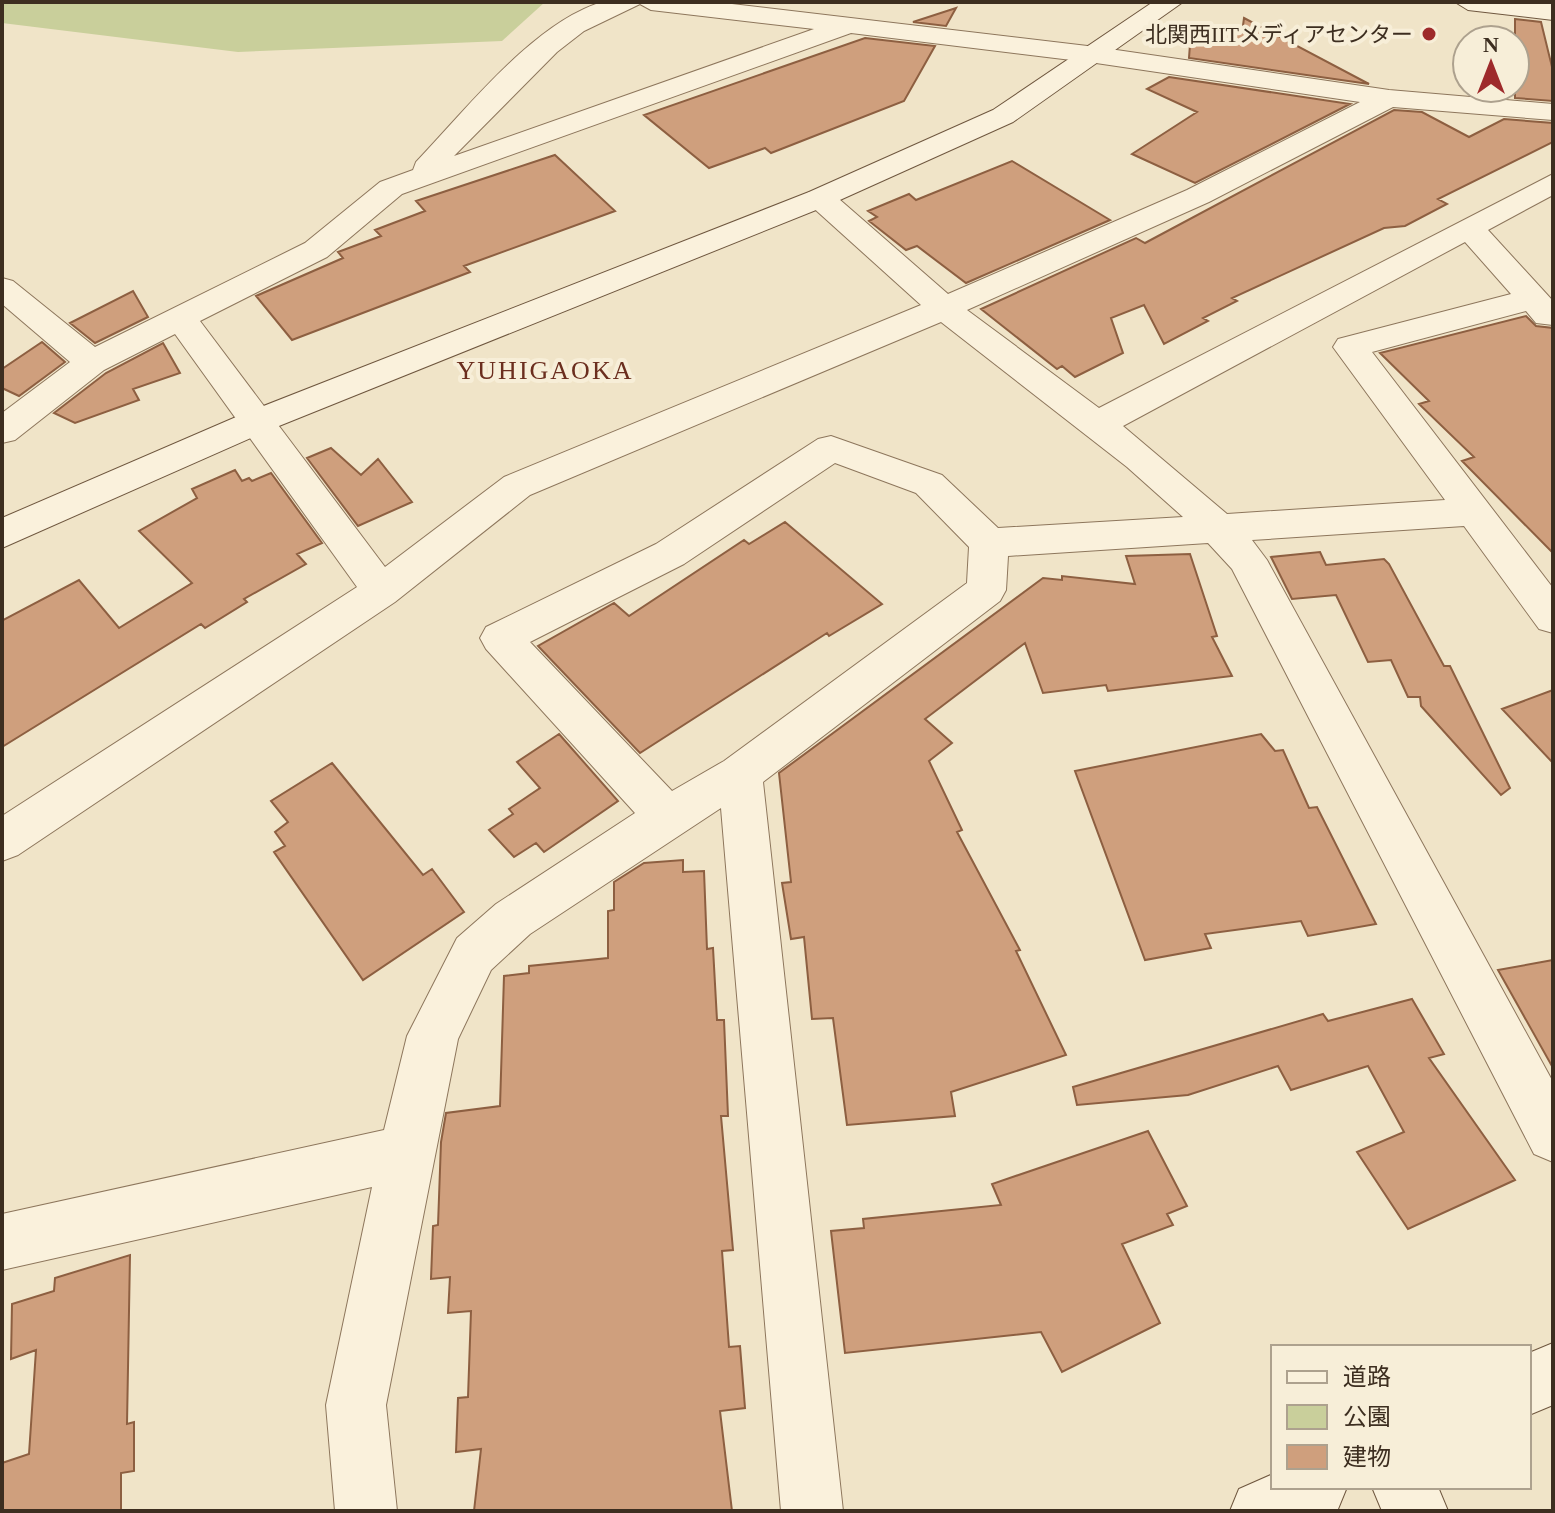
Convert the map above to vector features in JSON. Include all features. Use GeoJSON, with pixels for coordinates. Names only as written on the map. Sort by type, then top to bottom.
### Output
{"type":"FeatureCollection","features":[{"type":"Feature","properties":{"kind":"street"},"geometry":{"type":"LineString","coordinates":[[651,2],[1096,55],[1389,98],[1553,112]]}},
{"type":"Feature","properties":{"kind":"street"},"geometry":{"type":"LineString","coordinates":[[2,534],[256,422],[820,198],[1003,116],[1170,2]]}},
{"type":"Feature","properties":{"kind":"street"},"geometry":{"type":"LineString","coordinates":[[1468,2],[1553,12]]}},
{"type":"Feature","properties":{"kind":"street"},"geometry":{"type":"LineString","coordinates":[[419,175],[541,50],[616,3]]}},
{"type":"Feature","properties":{"kind":"street"},"geometry":{"type":"LineString","coordinates":[[2,431],[92,362],[316,250],[391,188],[419,175],[850,25]]}},
{"type":"Feature","properties":{"kind":"street"},"geometry":{"type":"LineString","coordinates":[[2,841],[381,591],[517,486],[944,308],[1198,196],[1389,98]]}},
{"type":"Feature","properties":{"kind":"street"},"geometry":{"type":"LineString","coordinates":[[1099,423],[1553,183]]}},
{"type":"Feature","properties":{"kind":"street"},"geometry":{"type":"LineString","coordinates":[[820,198],[944,308],[1099,423],[1220,529],[1247,560],[1553,1135]]}},
{"type":"Feature","properties":{"kind":"street"},"geometry":{"type":"LineString","coordinates":[[1470,228],[1542,310]]}},
{"type":"Feature","properties":{"kind":"street"},"geometry":{"type":"LineString","coordinates":[[2,288],[92,362]]}},
{"type":"Feature","properties":{"kind":"street"},"geometry":{"type":"LineString","coordinates":[[1542,310],[1350,347],[1553,618]]}},
{"type":"Feature","properties":{"kind":"street"},"geometry":{"type":"LineString","coordinates":[[180,317],[381,591]]}},
{"type":"Feature","properties":{"kind":"street"},"geometry":{"type":"LineString","coordinates":[[667,817],[501,638],[670,554],[831,448],[929,484],[989,543],[1473,512]]}},
{"type":"Feature","properties":{"kind":"street"},"geometry":{"type":"LineString","coordinates":[[366,1511],[356,1405],[406,1152],[433,1036],[474,954],[513,919],[667,817],[740,774],[986,590],[989,543]]}},
{"type":"Feature","properties":{"kind":"street"},"geometry":{"type":"LineString","coordinates":[[740,774],[812,1511]]}},
{"type":"Feature","properties":{"kind":"street"},"geometry":{"type":"LineString","coordinates":[[2,1242],[406,1152]]}},
{"type":"Feature","properties":{"kind":"street"},"geometry":{"type":"LineString","coordinates":[[1531,1384],[1553,1373]]}},
{"type":"Feature","properties":{"kind":"street"},"geometry":{"type":"LineString","coordinates":[[1261,1511],[1311,1489]]}},
{"type":"Feature","properties":{"kind":"street"},"geometry":{"type":"LineString","coordinates":[[1404,1489],[1417,1511]]}},
{"type":"Feature","properties":{"kind":"green space"},"geometry":{"type":"Polygon","coordinates":[[[2,2],[545,2],[502,41],[238,52],[2,23],[2,2]]]}},
{"type":"Feature","properties":{"kind":"building"},"geometry":{"type":"Polygon","coordinates":[[[956,8],[946,26],[913,22],[956,8]]]}},
{"type":"Feature","properties":{"kind":"building"},"geometry":{"type":"Polygon","coordinates":[[[1244,18],[1369,84],[1189,58],[1191,31],[1203,33],[1204,28],[1242,33],[1244,18]]]}},
{"type":"Feature","properties":{"kind":"building"},"geometry":{"type":"Polygon","coordinates":[[[1515,19],[1541,22],[1553,71],[1553,101],[1531,99],[1531,24],[1515,24],[1515,19]]]}},
{"type":"Feature","properties":{"kind":"building"},"geometry":{"type":"Polygon","coordinates":[[[865,38],[935,46],[904,101],[771,153],[765,148],[709,168],[644,115],[865,38]]]}},
{"type":"Feature","properties":{"kind":"building"},"geometry":{"type":"Polygon","coordinates":[[[1169,77],[1350,104],[1195,183],[1132,154],[1197,112],[1147,89],[1169,77]]]}},
{"type":"Feature","properties":{"kind":"building"},"geometry":{"type":"Polygon","coordinates":[[[1394,110],[1422,112],[1469,137],[1504,119],[1553,123],[1553,142],[1438,199],[1447,204],[1405,226],[1384,228],[1232,298],[1237,301],[1203,318],[1208,321],[1164,344],[1144,305],[1111,318],[1123,353],[1075,377],[1062,366],[1057,369],[981,309],[1136,238],[1145,243],[1394,110]]]}},
{"type":"Feature","properties":{"kind":"building"},"geometry":{"type":"Polygon","coordinates":[[[555,155],[615,211],[464,266],[470,272],[292,340],[256,296],[343,258],[338,252],[381,236],[375,230],[425,211],[416,201],[555,155]]]}},
{"type":"Feature","properties":{"kind":"building"},"geometry":{"type":"Polygon","coordinates":[[[1012,161],[1110,220],[966,283],[917,246],[906,250],[869,221],[877,217],[868,211],[909,194],[916,200],[1012,161]]]}},
{"type":"Feature","properties":{"kind":"building"},"geometry":{"type":"Polygon","coordinates":[[[133,291],[148,317],[95,343],[70,323],[133,291]]]}},
{"type":"Feature","properties":{"kind":"building"},"geometry":{"type":"Polygon","coordinates":[[[1526,316],[1536,326],[1553,328],[1553,553],[1462,461],[1474,457],[1419,404],[1429,401],[1380,353],[1526,316]]]}},
{"type":"Feature","properties":{"kind":"building"},"geometry":{"type":"Polygon","coordinates":[[[42,342],[65,362],[19,396],[2,388],[2,369],[42,342]]]}},
{"type":"Feature","properties":{"kind":"building"},"geometry":{"type":"Polygon","coordinates":[[[163,343],[180,373],[133,389],[139,400],[75,423],[54,413],[106,373],[163,343]]]}},
{"type":"Feature","properties":{"kind":"building"},"geometry":{"type":"Polygon","coordinates":[[[331,448],[361,475],[378,459],[412,502],[358,526],[307,458],[331,448]]]}},
{"type":"Feature","properties":{"kind":"building"},"geometry":{"type":"Polygon","coordinates":[[[235,470],[242,481],[249,478],[252,481],[271,473],[322,543],[297,554],[306,564],[244,599],[247,602],[205,628],[201,624],[2,747],[3,620],[79,580],[119,628],[192,583],[139,531],[197,498],[192,489],[235,470]]]}},
{"type":"Feature","properties":{"kind":"building"},"geometry":{"type":"Polygon","coordinates":[[[785,522],[882,604],[829,636],[827,633],[640,753],[538,646],[614,603],[629,616],[744,540],[749,544],[785,522]]]}},
{"type":"Feature","properties":{"kind":"building"},"geometry":{"type":"Polygon","coordinates":[[[1320,552],[1326,565],[1384,559],[1389,564],[1444,666],[1450,666],[1510,788],[1501,795],[1421,706],[1420,697],[1408,697],[1391,660],[1368,662],[1336,595],[1292,599],[1271,557],[1320,552]]]}},
{"type":"Feature","properties":{"kind":"building"},"geometry":{"type":"Polygon","coordinates":[[[1190,554],[1217,636],[1212,637],[1232,676],[1108,691],[1106,685],[1043,693],[1025,643],[925,719],[952,743],[929,761],[962,830],[957,832],[1020,950],[1016,951],[1066,1055],[951,1092],[955,1116],[847,1125],[833,1018],[812,1019],[804,937],[791,939],[782,883],[791,882],[779,773],[1043,578],[1062,580],[1062,576],[1135,584],[1126,556],[1190,554]]]}},
{"type":"Feature","properties":{"kind":"building"},"geometry":{"type":"Polygon","coordinates":[[[1553,690],[1553,763],[1502,709],[1553,690]]]}},
{"type":"Feature","properties":{"kind":"building"},"geometry":{"type":"Polygon","coordinates":[[[559,734],[618,801],[544,852],[536,843],[514,857],[489,830],[513,814],[509,809],[540,788],[517,762],[559,734]]]}},
{"type":"Feature","properties":{"kind":"building"},"geometry":{"type":"Polygon","coordinates":[[[1261,734],[1275,751],[1283,750],[1309,808],[1317,807],[1376,924],[1308,936],[1301,921],[1205,934],[1211,948],[1145,960],[1075,771],[1261,734]]]}},
{"type":"Feature","properties":{"kind":"building"},"geometry":{"type":"Polygon","coordinates":[[[332,763],[423,875],[432,869],[464,912],[363,980],[274,852],[285,846],[275,832],[288,822],[271,801],[332,763]]]}},
{"type":"Feature","properties":{"kind":"building"},"geometry":{"type":"Polygon","coordinates":[[[683,860],[683,872],[704,871],[707,949],[713,948],[717,1020],[724,1020],[728,1116],[721,1116],[733,1250],[722,1251],[729,1347],[740,1346],[745,1408],[720,1411],[732,1511],[474,1511],[481,1449],[456,1452],[458,1398],[468,1397],[471,1311],[448,1313],[450,1277],[431,1279],[433,1226],[438,1225],[441,1142],[446,1113],[500,1106],[504,976],[529,973],[529,966],[608,958],[608,911],[614,910],[614,882],[644,863],[683,860]]]}},
{"type":"Feature","properties":{"kind":"building"},"geometry":{"type":"Polygon","coordinates":[[[1553,960],[1553,1068],[1498,970],[1553,960]]]}},
{"type":"Feature","properties":{"kind":"building"},"geometry":{"type":"Polygon","coordinates":[[[1412,999],[1444,1054],[1429,1058],[1515,1180],[1408,1229],[1357,1152],[1404,1132],[1368,1066],[1291,1090],[1278,1066],[1188,1095],[1077,1105],[1073,1087],[1323,1014],[1328,1021],[1412,999]]]}},
{"type":"Feature","properties":{"kind":"building"},"geometry":{"type":"Polygon","coordinates":[[[1148,1131],[1187,1206],[1167,1214],[1173,1225],[1122,1244],[1160,1323],[1062,1372],[1041,1332],[845,1353],[831,1231],[864,1228],[863,1219],[1001,1205],[992,1184],[1148,1131]]]}},
{"type":"Feature","properties":{"kind":"building"},"geometry":{"type":"Polygon","coordinates":[[[130,1255],[127,1424],[134,1422],[134,1471],[121,1473],[121,1511],[2,1511],[2,1463],[29,1454],[36,1350],[11,1359],[12,1304],[54,1291],[55,1278],[130,1255]]]}},
{"type":"Feature","properties":{"kind":"place","name":"北関西IITメディアセンター"},"geometry":{"type":"Point","coordinates":[1429,34]}},
{"type":"Feature","properties":{"kind":"district","name":"YUHIGAOKA"},"geometry":{"type":"Point","coordinates":[545,370]}}]}
